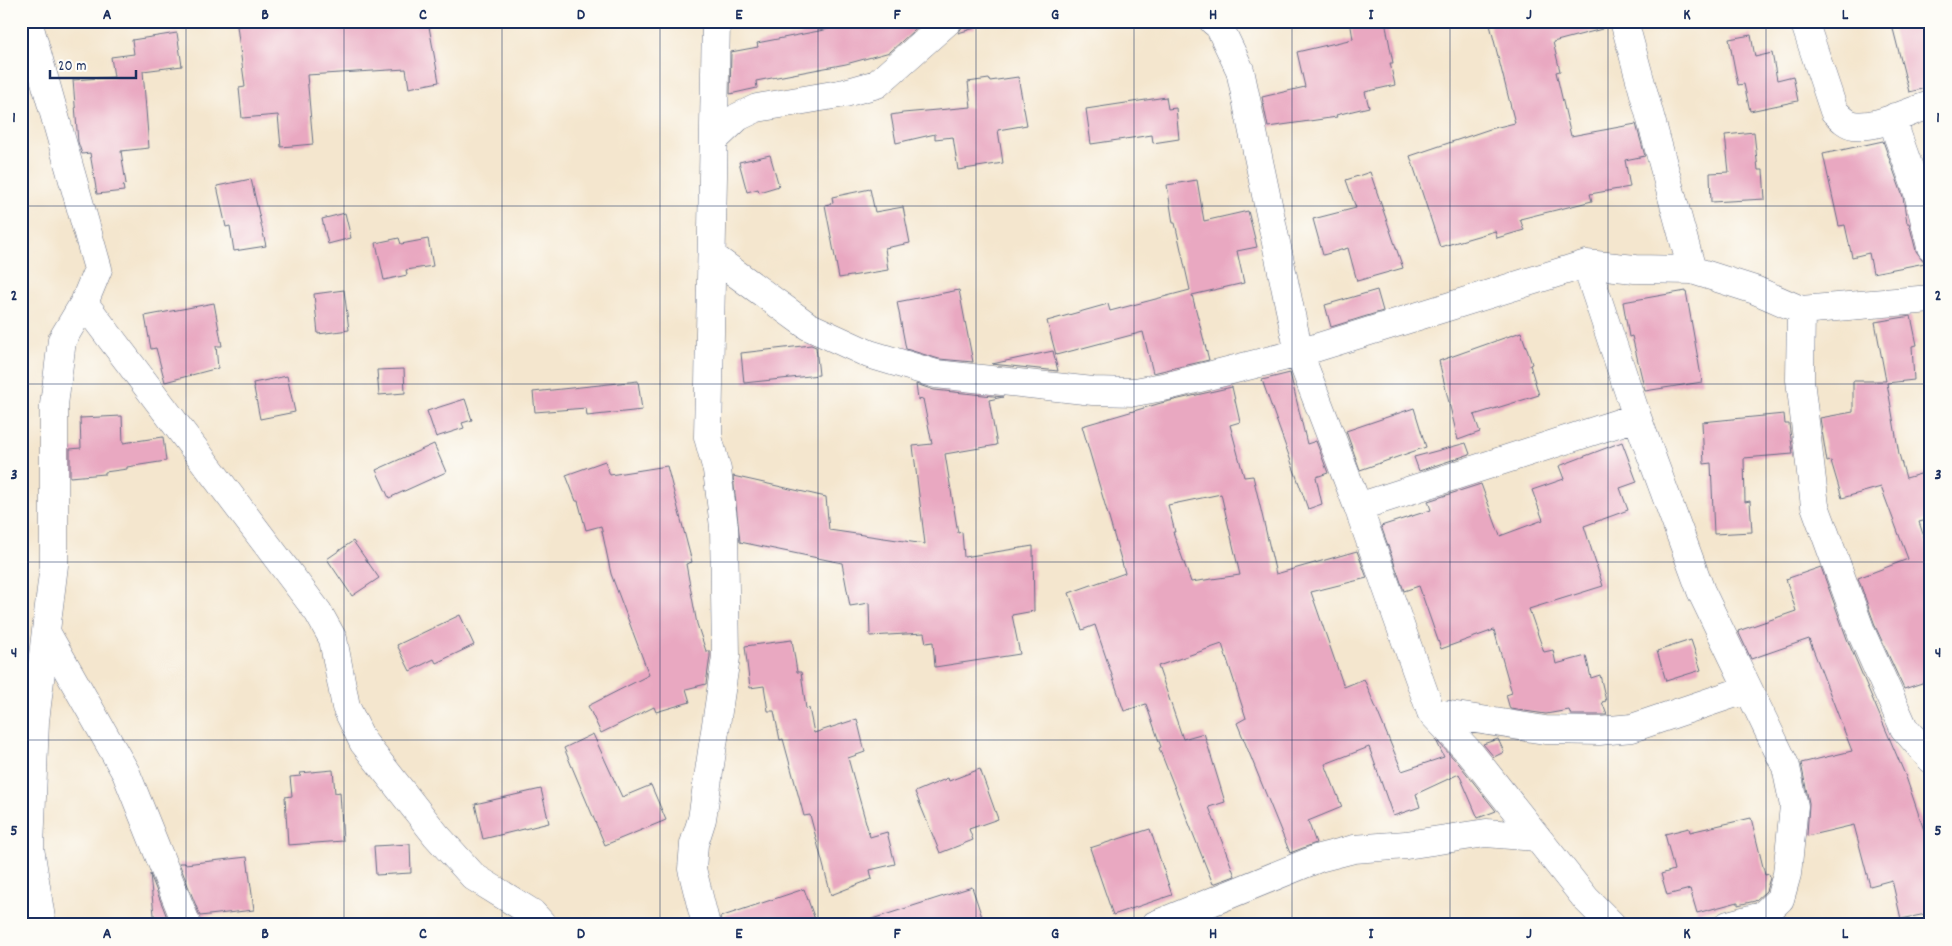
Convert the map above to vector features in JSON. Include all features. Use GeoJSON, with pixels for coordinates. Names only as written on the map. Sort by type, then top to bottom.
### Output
{"type":"FeatureCollection","features":[{"type":"Feature","properties":{"kind":"street"},"geometry":{"type":"LineString","coordinates":[[28,21],[98,268],[84,303],[62,340],[54,405],[54,565],[35,721],[30,848],[42,925]]}},
{"type":"Feature","properties":{"kind":"street"},"geometry":{"type":"LineString","coordinates":[[706,925],[692,869],[694,844],[702,819],[726,657],[724,527],[717,470],[708,437],[716,21]]}},
{"type":"Feature","properties":{"kind":"street"},"geometry":{"type":"LineString","coordinates":[[715,139],[738,117],[757,108],[845,93],[877,84],[948,21]]}},
{"type":"Feature","properties":{"kind":"street"},"geometry":{"type":"LineString","coordinates":[[1213,21],[1219,26],[1240,70],[1298,353],[1358,507],[1431,712],[1471,754],[1586,900],[1612,925]]}},
{"type":"Feature","properties":{"kind":"street"},"geometry":{"type":"LineString","coordinates":[[1624,21],[1692,270]]}},
{"type":"Feature","properties":{"kind":"street"},"geometry":{"type":"LineString","coordinates":[[1804,21],[1834,111],[1842,119],[1852,125],[1871,125],[1931,105]]}},
{"type":"Feature","properties":{"kind":"street"},"geometry":{"type":"LineString","coordinates":[[1895,117],[1897,134],[1918,193],[1931,246]]}},
{"type":"Feature","properties":{"kind":"street"},"geometry":{"type":"LineString","coordinates":[[712,256],[808,326],[869,354],[936,374],[1093,391],[1135,392],[1168,386],[1298,353],[1586,264],[1692,270],[1755,290],[1801,310],[1931,299]]}},
{"type":"Feature","properties":{"kind":"street"},"geometry":{"type":"LineString","coordinates":[[1586,264],[1637,417],[1701,591],[1786,767],[1794,806],[1787,874],[1780,899],[1760,920],[1728,925]]}},
{"type":"Feature","properties":{"kind":"street"},"geometry":{"type":"LineString","coordinates":[[84,303],[318,612],[333,639],[346,707],[363,742],[436,835],[474,877],[532,913],[543,925]]}},
{"type":"Feature","properties":{"kind":"street"},"geometry":{"type":"LineString","coordinates":[[1801,310],[1800,380],[1815,506],[1862,634],[1904,728],[1931,758]]}},
{"type":"Feature","properties":{"kind":"street"},"geometry":{"type":"LineString","coordinates":[[1358,507],[1637,417]]}},
{"type":"Feature","properties":{"kind":"street"},"geometry":{"type":"LineString","coordinates":[[46,632],[126,773],[186,925]]}},
{"type":"Feature","properties":{"kind":"street"},"geometry":{"type":"LineString","coordinates":[[1431,712],[1545,730],[1599,731],[1632,728],[1748,689]]}},
{"type":"Feature","properties":{"kind":"street"},"geometry":{"type":"LineString","coordinates":[[1167,922],[1319,858],[1354,849],[1406,845],[1486,833],[1537,837]]}},
{"type":"Feature","properties":{"kind":"building"},"geometry":{"type":"Polygon","coordinates":[[[279,21],[428,21],[439,82],[409,88],[406,69],[307,75],[313,144],[281,147],[278,115],[242,118],[239,88],[245,87],[237,26],[279,21]]]}},
{"type":"Feature","properties":{"kind":"building"},"geometry":{"type":"Polygon","coordinates":[[[856,21],[924,21],[890,52],[846,64],[756,81],[757,88],[730,94],[731,52],[758,47],[757,43],[824,30],[856,21]]]}},
{"type":"Feature","properties":{"kind":"building"},"geometry":{"type":"Polygon","coordinates":[[[963,21],[974,21],[975,28],[958,33],[963,26],[963,21]]]}},
{"type":"Feature","properties":{"kind":"building"},"geometry":{"type":"Polygon","coordinates":[[[1350,21],[1385,21],[1393,63],[1390,63],[1395,85],[1365,92],[1369,107],[1336,115],[1337,117],[1268,127],[1262,97],[1305,87],[1297,52],[1353,39],[1350,21]]]}},
{"type":"Feature","properties":{"kind":"building"},"geometry":{"type":"Polygon","coordinates":[[[1489,21],[1601,21],[1602,29],[1553,42],[1560,71],[1556,72],[1571,136],[1636,124],[1645,156],[1625,160],[1630,187],[1590,194],[1592,201],[1520,219],[1524,230],[1497,238],[1495,231],[1440,247],[1410,156],[1490,129],[1515,123],[1489,21]]]}},
{"type":"Feature","properties":{"kind":"building"},"geometry":{"type":"Polygon","coordinates":[[[1891,21],[1931,21],[1931,87],[1909,92],[1891,21]]]}},
{"type":"Feature","properties":{"kind":"building"},"geometry":{"type":"Polygon","coordinates":[[[177,33],[182,66],[143,71],[149,148],[121,151],[126,184],[123,185],[124,191],[97,194],[90,153],[82,154],[78,142],[73,80],[114,77],[111,57],[134,54],[132,40],[177,33]]]}},
{"type":"Feature","properties":{"kind":"building"},"geometry":{"type":"Polygon","coordinates":[[[1751,35],[1755,57],[1772,53],[1777,80],[1793,76],[1798,101],[1750,111],[1744,84],[1738,85],[1729,39],[1751,35]]]}},
{"type":"Feature","properties":{"kind":"building"},"geometry":{"type":"Polygon","coordinates":[[[1018,77],[1027,125],[998,130],[1003,163],[958,170],[953,137],[935,139],[935,134],[896,143],[891,115],[971,107],[968,82],[1018,77]]]}},
{"type":"Feature","properties":{"kind":"building"},"geometry":{"type":"Polygon","coordinates":[[[1166,97],[1168,109],[1176,108],[1179,139],[1153,143],[1152,135],[1091,144],[1086,109],[1166,97]]]}},
{"type":"Feature","properties":{"kind":"building"},"geometry":{"type":"Polygon","coordinates":[[[1754,132],[1758,170],[1763,170],[1765,199],[1711,202],[1710,173],[1729,172],[1725,135],[1754,132]]]}},
{"type":"Feature","properties":{"kind":"building"},"geometry":{"type":"Polygon","coordinates":[[[1883,141],[1903,197],[1907,223],[1909,223],[1916,251],[1925,263],[1873,273],[1869,253],[1852,257],[1845,225],[1839,226],[1823,154],[1883,141]]]}},
{"type":"Feature","properties":{"kind":"building"},"geometry":{"type":"Polygon","coordinates":[[[770,155],[779,186],[759,192],[758,189],[747,192],[739,162],[770,155]]]}},
{"type":"Feature","properties":{"kind":"building"},"geometry":{"type":"Polygon","coordinates":[[[1370,172],[1403,268],[1357,281],[1348,248],[1323,255],[1313,219],[1356,208],[1346,180],[1370,172]]]}},
{"type":"Feature","properties":{"kind":"building"},"geometry":{"type":"Polygon","coordinates":[[[251,179],[266,246],[234,251],[230,226],[226,227],[217,186],[251,179]]]}},
{"type":"Feature","properties":{"kind":"building"},"geometry":{"type":"Polygon","coordinates":[[[1197,180],[1204,221],[1248,211],[1257,247],[1237,251],[1244,283],[1192,295],[1209,360],[1153,373],[1143,332],[1056,355],[1047,321],[1108,304],[1110,311],[1190,290],[1175,223],[1173,223],[1167,185],[1197,180]]]}},
{"type":"Feature","properties":{"kind":"building"},"geometry":{"type":"Polygon","coordinates":[[[870,189],[875,212],[903,207],[910,243],[885,248],[888,270],[839,278],[825,205],[833,203],[832,197],[870,189]]]}},
{"type":"Feature","properties":{"kind":"building"},"geometry":{"type":"Polygon","coordinates":[[[345,213],[351,238],[328,244],[322,219],[345,213]]]}},
{"type":"Feature","properties":{"kind":"building"},"geometry":{"type":"Polygon","coordinates":[[[399,238],[401,244],[428,239],[433,266],[406,270],[407,275],[384,280],[376,243],[399,238]]]}},
{"type":"Feature","properties":{"kind":"building"},"geometry":{"type":"Polygon","coordinates":[[[344,290],[349,330],[318,334],[314,294],[344,290]]]}},
{"type":"Feature","properties":{"kind":"building"},"geometry":{"type":"Polygon","coordinates":[[[959,290],[973,362],[939,359],[906,349],[897,302],[959,290]]]}},
{"type":"Feature","properties":{"kind":"building"},"geometry":{"type":"Polygon","coordinates":[[[1377,290],[1383,311],[1331,327],[1325,305],[1377,290]]]}},
{"type":"Feature","properties":{"kind":"building"},"geometry":{"type":"Polygon","coordinates":[[[1686,291],[1702,382],[1645,391],[1632,336],[1629,337],[1623,302],[1686,291]]]}},
{"type":"Feature","properties":{"kind":"building"},"geometry":{"type":"Polygon","coordinates":[[[214,303],[222,346],[216,346],[218,368],[165,382],[156,348],[151,349],[145,316],[214,303]]]}},
{"type":"Feature","properties":{"kind":"building"},"geometry":{"type":"Polygon","coordinates":[[[1911,316],[1917,345],[1912,346],[1914,380],[1887,383],[1899,454],[1906,478],[1931,471],[1931,519],[1919,522],[1929,552],[1931,551],[1931,680],[1904,689],[1876,628],[1858,578],[1908,559],[1881,487],[1842,498],[1831,461],[1827,462],[1820,418],[1853,412],[1853,381],[1886,381],[1875,322],[1911,316]]]}},
{"type":"Feature","properties":{"kind":"building"},"geometry":{"type":"Polygon","coordinates":[[[1521,332],[1532,364],[1530,365],[1539,395],[1474,415],[1480,432],[1458,440],[1439,361],[1521,332]]]}},
{"type":"Feature","properties":{"kind":"building"},"geometry":{"type":"Polygon","coordinates":[[[811,345],[816,347],[819,375],[744,383],[741,353],[811,345]]]}},
{"type":"Feature","properties":{"kind":"building"},"geometry":{"type":"Polygon","coordinates":[[[1053,351],[1058,371],[992,364],[1053,351]]]}},
{"type":"Feature","properties":{"kind":"building"},"geometry":{"type":"Polygon","coordinates":[[[404,369],[405,393],[379,395],[377,370],[404,369]]]}},
{"type":"Feature","properties":{"kind":"building"},"geometry":{"type":"Polygon","coordinates":[[[1290,373],[1307,444],[1316,441],[1328,473],[1316,477],[1322,504],[1308,509],[1262,380],[1290,373]]]}},
{"type":"Feature","properties":{"kind":"building"},"geometry":{"type":"Polygon","coordinates":[[[287,376],[295,412],[260,419],[253,383],[287,376]]]}},
{"type":"Feature","properties":{"kind":"building"},"geometry":{"type":"Polygon","coordinates":[[[638,381],[642,410],[587,416],[586,408],[535,412],[533,392],[638,381]]]}},
{"type":"Feature","properties":{"kind":"building"},"geometry":{"type":"Polygon","coordinates":[[[916,384],[934,390],[1003,397],[989,400],[997,445],[945,454],[958,533],[962,532],[964,557],[1033,546],[1034,611],[1012,615],[1020,654],[935,667],[933,642],[926,643],[924,633],[870,636],[869,603],[850,606],[842,563],[740,542],[733,476],[826,497],[829,530],[925,544],[913,446],[932,444],[923,399],[918,400],[916,384]]]}},
{"type":"Feature","properties":{"kind":"building"},"geometry":{"type":"Polygon","coordinates":[[[1232,387],[1240,422],[1230,425],[1244,477],[1253,476],[1276,574],[1357,551],[1367,578],[1311,592],[1344,687],[1364,679],[1402,771],[1444,757],[1436,740],[1459,764],[1496,811],[1478,818],[1459,774],[1416,794],[1420,807],[1393,816],[1369,747],[1325,764],[1342,807],[1308,821],[1316,843],[1290,853],[1237,723],[1246,718],[1222,644],[1158,666],[1183,739],[1204,733],[1225,802],[1209,807],[1235,876],[1213,884],[1159,748],[1161,747],[1146,704],[1124,711],[1095,625],[1082,630],[1069,593],[1125,573],[1082,426],[1161,403],[1232,387]],[[1221,494],[1168,505],[1175,532],[1173,532],[1191,582],[1240,575],[1221,494]]]}},
{"type":"Feature","properties":{"kind":"building"},"geometry":{"type":"Polygon","coordinates":[[[465,399],[472,420],[462,423],[464,428],[436,437],[427,411],[465,399]]]}},
{"type":"Feature","properties":{"kind":"building"},"geometry":{"type":"Polygon","coordinates":[[[1414,408],[1426,447],[1360,470],[1346,431],[1414,408]]]}},
{"type":"Feature","properties":{"kind":"building"},"geometry":{"type":"Polygon","coordinates":[[[1784,414],[1785,424],[1789,424],[1793,454],[1744,458],[1745,502],[1750,501],[1752,532],[1714,534],[1711,463],[1704,464],[1702,422],[1784,414]]]}},
{"type":"Feature","properties":{"kind":"building"},"geometry":{"type":"Polygon","coordinates":[[[122,416],[123,443],[163,437],[166,461],[127,467],[127,469],[105,472],[105,474],[70,477],[70,449],[81,448],[80,418],[122,416]]]}},
{"type":"Feature","properties":{"kind":"building"},"geometry":{"type":"Polygon","coordinates":[[[1622,442],[1637,482],[1620,488],[1628,510],[1584,526],[1603,586],[1529,609],[1544,652],[1553,650],[1556,664],[1586,656],[1591,678],[1600,675],[1606,701],[1602,702],[1607,715],[1571,715],[1569,710],[1546,714],[1510,709],[1506,695],[1512,693],[1494,630],[1441,649],[1419,586],[1404,591],[1381,526],[1431,510],[1428,501],[1481,484],[1500,536],[1543,520],[1532,490],[1564,479],[1559,466],[1622,442]]]}},
{"type":"Feature","properties":{"kind":"building"},"geometry":{"type":"Polygon","coordinates":[[[1466,443],[1470,454],[1419,471],[1414,457],[1466,443]]]}},
{"type":"Feature","properties":{"kind":"building"},"geometry":{"type":"Polygon","coordinates":[[[434,444],[446,472],[389,498],[376,470],[434,444]]]}},
{"type":"Feature","properties":{"kind":"building"},"geometry":{"type":"Polygon","coordinates":[[[605,461],[610,475],[667,466],[692,562],[686,564],[697,624],[706,651],[710,651],[710,656],[706,684],[686,689],[690,702],[656,712],[654,707],[601,733],[588,706],[649,675],[611,574],[601,526],[586,530],[578,501],[576,501],[566,475],[605,461]]]}},
{"type":"Feature","properties":{"kind":"building"},"geometry":{"type":"Polygon","coordinates":[[[353,541],[379,578],[352,596],[327,559],[353,541]]]}},
{"type":"Feature","properties":{"kind":"building"},"geometry":{"type":"Polygon","coordinates":[[[1821,567],[1847,639],[1906,777],[1931,851],[1931,913],[1901,919],[1892,880],[1870,886],[1854,825],[1807,836],[1809,803],[1801,763],[1852,751],[1809,639],[1751,659],[1738,631],[1796,611],[1786,579],[1821,567]]]}},
{"type":"Feature","properties":{"kind":"building"},"geometry":{"type":"Polygon","coordinates":[[[460,615],[474,645],[436,663],[434,659],[410,671],[397,645],[460,615]]]}},
{"type":"Feature","properties":{"kind":"building"},"geometry":{"type":"Polygon","coordinates":[[[792,640],[797,672],[801,672],[806,709],[809,708],[814,733],[857,719],[865,752],[848,758],[870,837],[887,832],[895,864],[870,870],[872,879],[831,895],[810,815],[804,816],[783,739],[780,740],[774,711],[768,711],[764,686],[750,688],[745,646],[792,640]]]}},
{"type":"Feature","properties":{"kind":"building"},"geometry":{"type":"Polygon","coordinates":[[[1691,640],[1701,670],[1666,681],[1657,651],[1691,640]]]}},
{"type":"Feature","properties":{"kind":"building"},"geometry":{"type":"Polygon","coordinates":[[[593,734],[622,797],[651,785],[666,820],[605,845],[564,748],[593,734]]]}},
{"type":"Feature","properties":{"kind":"building"},"geometry":{"type":"Polygon","coordinates":[[[1498,739],[1504,752],[1494,757],[1483,744],[1498,739]]]}},
{"type":"Feature","properties":{"kind":"building"},"geometry":{"type":"Polygon","coordinates":[[[980,769],[998,819],[969,829],[973,840],[940,853],[915,792],[948,778],[949,781],[980,769]]]}},
{"type":"Feature","properties":{"kind":"building"},"geometry":{"type":"Polygon","coordinates":[[[333,770],[335,793],[340,792],[343,841],[288,845],[285,797],[292,796],[290,777],[301,776],[300,773],[333,770]]]}},
{"type":"Feature","properties":{"kind":"building"},"geometry":{"type":"Polygon","coordinates":[[[541,789],[549,823],[483,839],[475,804],[541,789]]]}},
{"type":"Feature","properties":{"kind":"building"},"geometry":{"type":"Polygon","coordinates":[[[1751,818],[1765,875],[1769,874],[1770,878],[1766,891],[1755,901],[1738,905],[1738,902],[1697,913],[1690,889],[1667,895],[1661,874],[1674,870],[1665,834],[1689,828],[1690,832],[1751,818]]]}},
{"type":"Feature","properties":{"kind":"building"},"geometry":{"type":"Polygon","coordinates":[[[1150,829],[1172,895],[1113,915],[1090,848],[1150,829]]]}},
{"type":"Feature","properties":{"kind":"building"},"geometry":{"type":"Polygon","coordinates":[[[410,844],[411,873],[376,875],[374,846],[410,844]]]}},
{"type":"Feature","properties":{"kind":"building"},"geometry":{"type":"Polygon","coordinates":[[[247,857],[254,910],[200,916],[179,863],[185,864],[247,857]]]}},
{"type":"Feature","properties":{"kind":"building"},"geometry":{"type":"Polygon","coordinates":[[[150,874],[170,925],[155,925],[150,874]]]}},
{"type":"Feature","properties":{"kind":"building"},"geometry":{"type":"Polygon","coordinates":[[[972,887],[983,920],[968,925],[870,925],[869,920],[972,887]]]}},
{"type":"Feature","properties":{"kind":"building"},"geometry":{"type":"Polygon","coordinates":[[[804,889],[817,925],[721,925],[720,917],[804,889]]]}}]}
